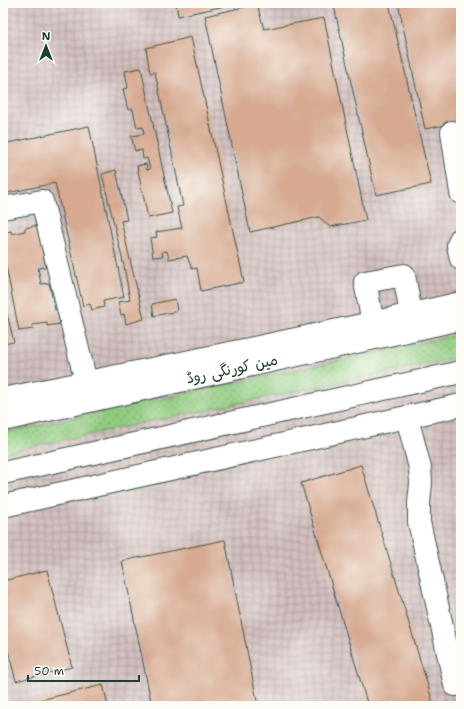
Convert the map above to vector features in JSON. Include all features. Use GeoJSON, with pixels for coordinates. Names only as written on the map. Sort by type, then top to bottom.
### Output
{"type":"FeatureCollection","features":[{"type":"Feature","properties":{"kind":"main road"},"geometry":{"type":"LineString","coordinates":[[452,132],[461,193]]}},
{"type":"Feature","properties":{"kind":"main road"},"geometry":{"type":"LineString","coordinates":[[3,208],[42,201],[86,382]]}},
{"type":"Feature","properties":{"kind":"main road"},"geometry":{"type":"LineString","coordinates":[[461,238],[458,245],[461,259]]}},
{"type":"Feature","properties":{"kind":"main road"},"geometry":{"type":"LineString","coordinates":[[373,322],[365,282],[404,275],[411,314]]}},
{"type":"Feature","properties":{"kind":"main road"},"geometry":{"type":"LineString","coordinates":[[3,399],[461,303]]}},
{"type":"Feature","properties":{"kind":"main road","name":"مین کورنگی روڈ"},"geometry":{"type":"LineString","coordinates":[[3,420],[461,319]]}},
{"type":"Feature","properties":{"kind":"main road"},"geometry":{"type":"LineString","coordinates":[[3,473],[461,372]]}},
{"type":"Feature","properties":{"kind":"main road"},"geometry":{"type":"LineString","coordinates":[[3,506],[461,405]]}},
{"type":"Feature","properties":{"kind":"main road"},"geometry":{"type":"LineString","coordinates":[[407,417],[420,468],[421,483],[418,503],[418,522],[455,685]]}},
{"type":"Feature","properties":{"kind":"shaded area"},"geometry":{"type":"Polygon","coordinates":[[[3,3],[461,3],[461,706],[3,706],[3,3]]]}},
{"type":"Feature","properties":{"kind":"green space"},"geometry":{"type":"Polygon","coordinates":[[[461,334],[461,357],[3,453],[3,433],[461,334]]]}},
{"type":"Feature","properties":{"kind":"building"},"geometry":{"type":"Polygon","coordinates":[[[176,3],[235,3],[235,4],[178,16],[176,3]]]}},
{"type":"Feature","properties":{"kind":"building"},"geometry":{"type":"Polygon","coordinates":[[[347,3],[389,3],[431,184],[376,195],[334,6],[347,3]]]}},
{"type":"Feature","properties":{"kind":"building"},"geometry":{"type":"Polygon","coordinates":[[[398,3],[461,3],[461,142],[456,123],[425,129],[398,3]]]}},
{"type":"Feature","properties":{"kind":"building"},"geometry":{"type":"Polygon","coordinates":[[[257,4],[264,29],[324,18],[366,220],[330,227],[319,217],[250,232],[205,16],[257,4]]]}},
{"type":"Feature","properties":{"kind":"building"},"geometry":{"type":"Polygon","coordinates":[[[191,37],[244,282],[201,291],[197,268],[192,269],[187,256],[169,259],[167,251],[162,252],[163,256],[153,257],[150,238],[157,237],[156,232],[182,228],[177,207],[183,206],[155,72],[150,73],[146,48],[191,37]]]}},
{"type":"Feature","properties":{"kind":"building"},"geometry":{"type":"Polygon","coordinates":[[[141,68],[172,213],[148,218],[137,166],[146,164],[147,170],[150,169],[147,158],[143,159],[142,150],[135,151],[131,136],[144,134],[143,127],[137,128],[133,109],[128,110],[123,89],[128,88],[125,71],[141,68]]]}},
{"type":"Feature","properties":{"kind":"building"},"geometry":{"type":"Polygon","coordinates":[[[89,126],[124,297],[103,301],[104,307],[92,310],[90,304],[83,306],[55,183],[3,194],[3,144],[89,126]]]}},
{"type":"Feature","properties":{"kind":"building"},"geometry":{"type":"Polygon","coordinates":[[[116,170],[127,220],[121,221],[144,319],[126,324],[124,314],[121,315],[118,302],[130,300],[124,266],[102,174],[116,170]]]}},
{"type":"Feature","properties":{"kind":"building"},"geometry":{"type":"Polygon","coordinates":[[[39,225],[40,240],[46,267],[38,268],[41,284],[49,283],[55,310],[57,309],[60,324],[47,326],[47,323],[32,325],[33,329],[19,331],[3,251],[3,233],[11,231],[12,234],[25,231],[25,228],[39,225]]]}},
{"type":"Feature","properties":{"kind":"building"},"geometry":{"type":"Polygon","coordinates":[[[3,298],[14,342],[3,344],[3,298]]]}},
{"type":"Feature","properties":{"kind":"building"},"geometry":{"type":"Polygon","coordinates":[[[175,299],[177,311],[154,316],[152,304],[175,299]]]}},
{"type":"Feature","properties":{"kind":"building"},"geometry":{"type":"Polygon","coordinates":[[[361,465],[434,706],[368,706],[301,483],[361,465]]]}},
{"type":"Feature","properties":{"kind":"building"},"geometry":{"type":"Polygon","coordinates":[[[225,540],[258,706],[152,706],[122,561],[225,540]]]}},
{"type":"Feature","properties":{"kind":"building"},"geometry":{"type":"Polygon","coordinates":[[[47,570],[72,667],[16,681],[3,631],[3,581],[47,570]]]}},
{"type":"Feature","properties":{"kind":"building"},"geometry":{"type":"Polygon","coordinates":[[[103,685],[108,706],[24,706],[23,704],[103,685]]]}}]}
